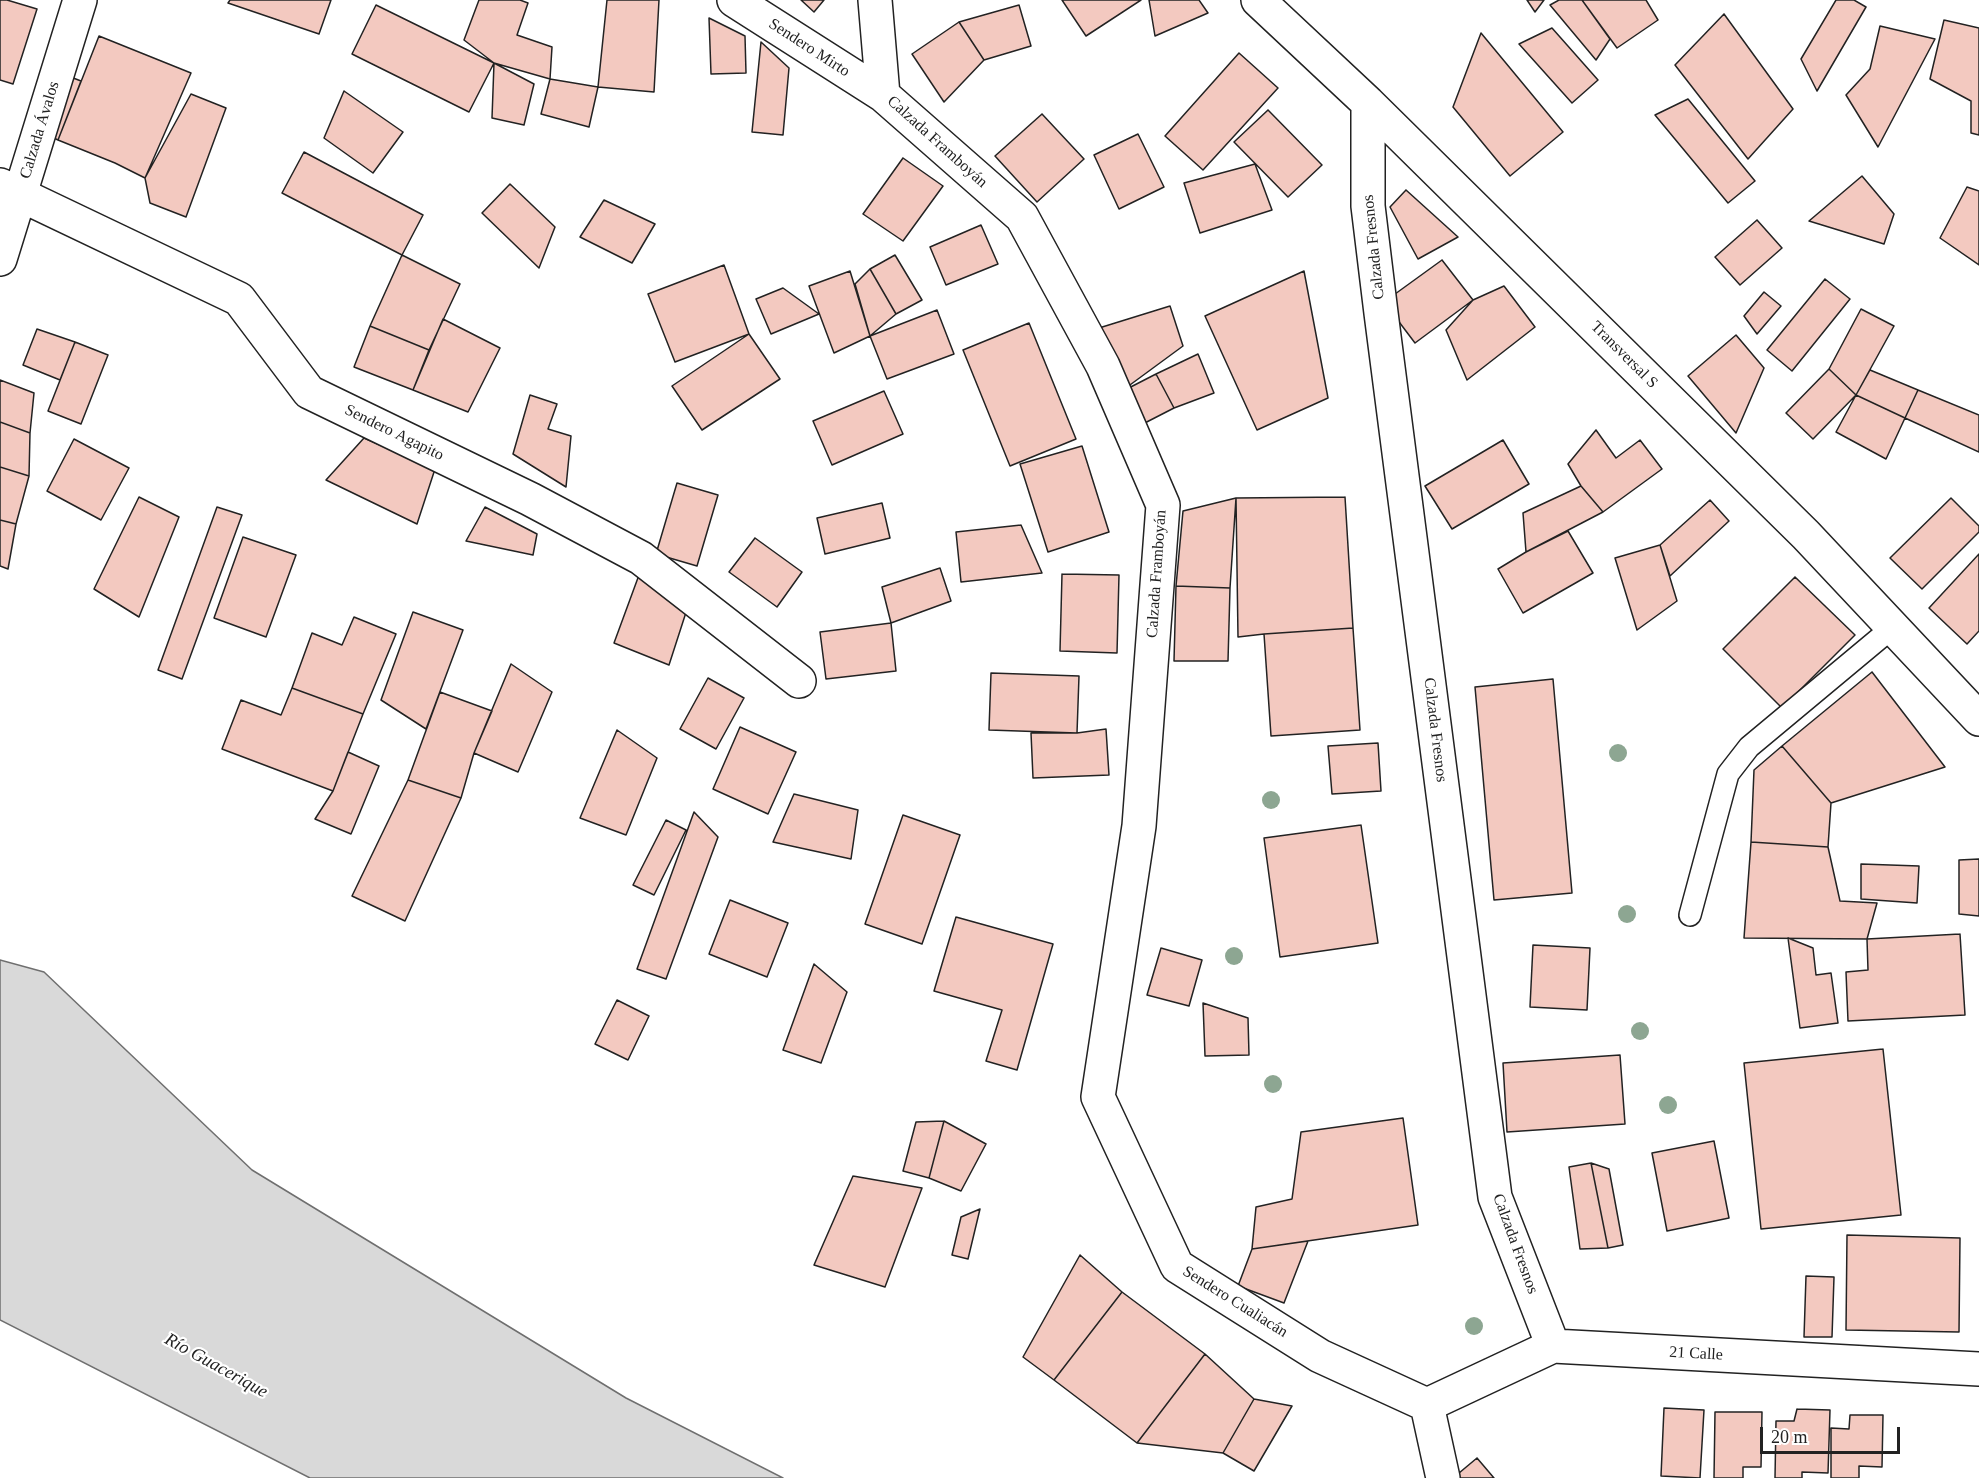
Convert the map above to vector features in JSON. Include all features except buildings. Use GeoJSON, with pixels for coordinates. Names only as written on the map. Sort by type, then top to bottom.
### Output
{"type":"FeatureCollection","features":[{"type":"Feature","properties":{"kind":"street","name":"Calzada Ávalos"},"geometry":{"type":"LineString","coordinates":[[0,259],[10,190],[80,0]]}},
{"type":"Feature","properties":{"kind":"street","name":"Sendero Mirto"},"geometry":{"type":"LineString","coordinates":[[734,0],[883,95]]}},
{"type":"Feature","properties":{"kind":"street","name":"Calzada Framboyán"},"geometry":{"type":"LineString","coordinates":[[875,0],[883,95],[1022,217],[1103,366],[1163,505],[1139,826],[1098,1097]]}},
{"type":"Feature","properties":{"kind":"street","name":"Transversal S"},"geometry":{"type":"LineString","coordinates":[[1258,0],[1368,103],[1806,534],[1979,719]]}},
{"type":"Feature","properties":{"kind":"street","name":"Calzada Fresnos"},"geometry":{"type":"LineString","coordinates":[[1368,103],[1368,206],[1495,1197],[1553,1346]]}},
{"type":"Feature","properties":{"kind":"street","name":"Sendero Agapito"},"geometry":{"type":"LineString","coordinates":[[10,190],[239,299],[309,392],[530,499],[641,558],[799,681]]}},
{"type":"Feature","properties":{"kind":"street","name":"Sendero Cualiacán"},"geometry":{"type":"LineString","coordinates":[[1098,1097],[1178,1266],[1320,1356],[1427,1406]]}},
{"type":"Feature","properties":{"kind":"street","name":"21 Calle"},"geometry":{"type":"LineString","coordinates":[[1427,1406],[1553,1346],[1979,1369]]}},
{"type":"Feature","properties":{"kind":"street"},"geometry":{"type":"LineString","coordinates":[[1427,1406],[1443,1478]]}},
{"type":"Feature","properties":{"kind":"lane"},"geometry":{"type":"LineString","coordinates":[[1690,915],[1728,774],[1749,747],[1893,627]]}},
{"type":"Feature","properties":{"kind":"water","name":"Río Guacerique"},"geometry":{"type":"Polygon","coordinates":[[[0,960],[44,972],[252,1170],[626,1398],[783,1478],[310,1478],[0,1320],[0,960]]]}}]}
